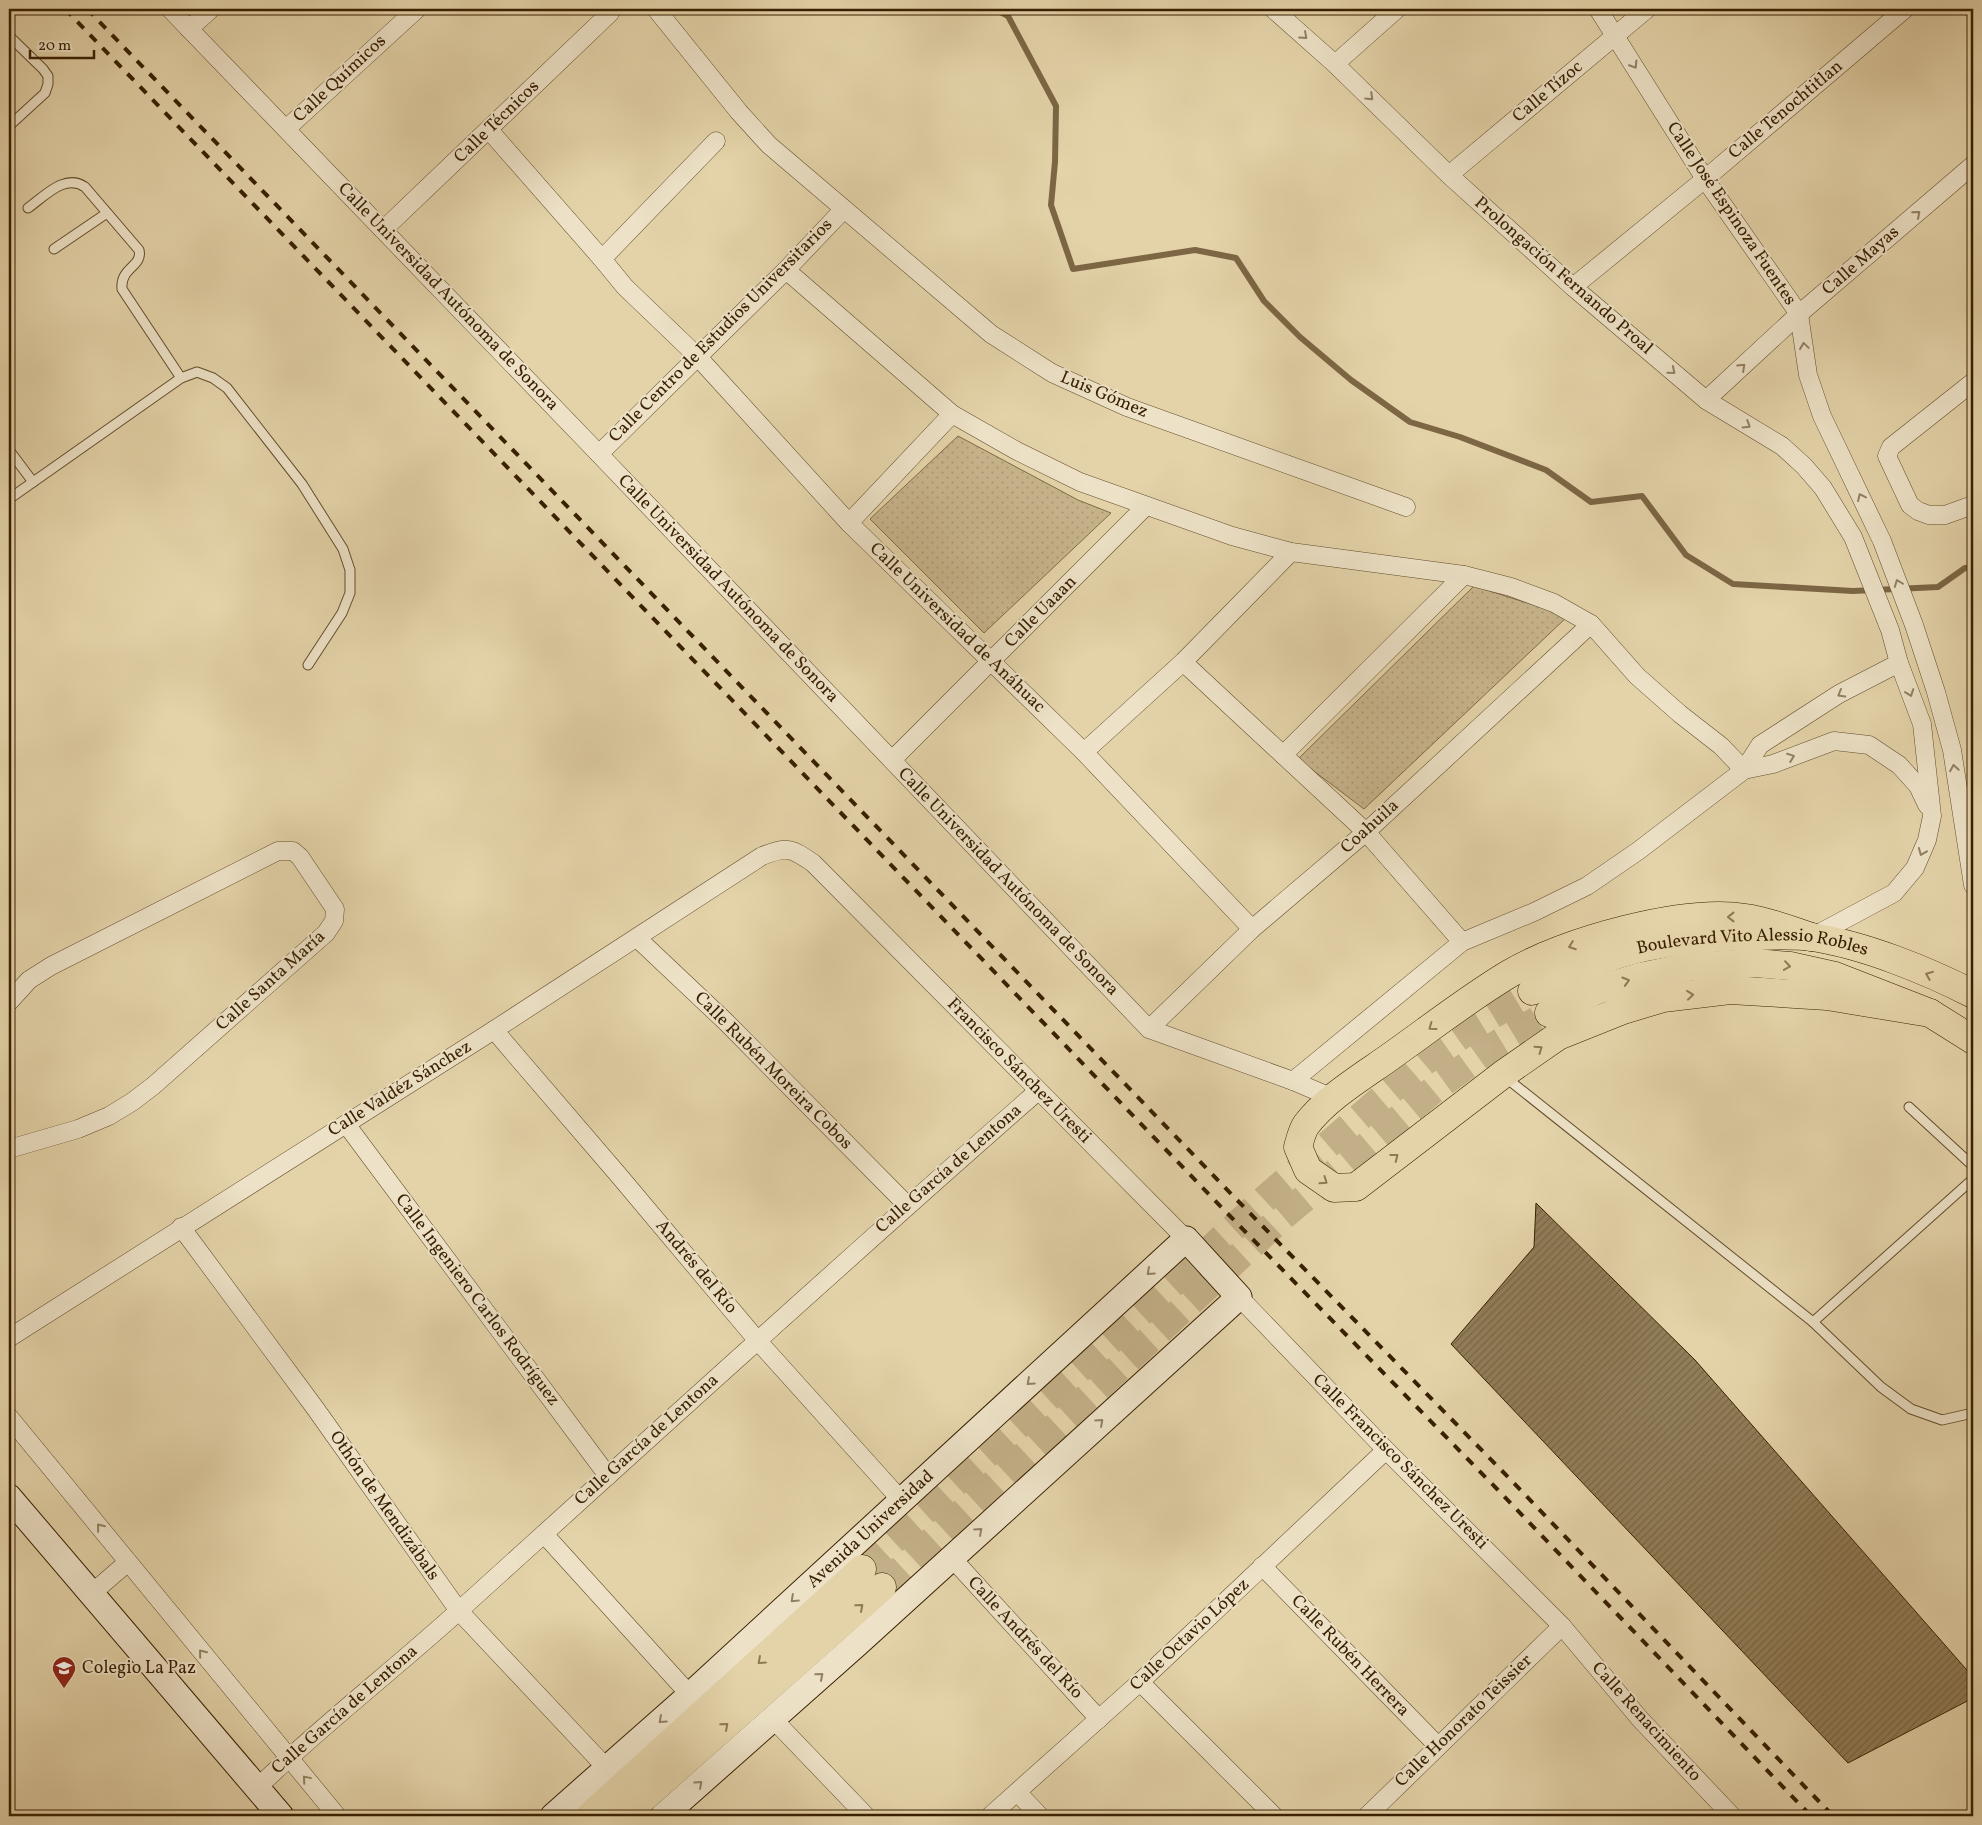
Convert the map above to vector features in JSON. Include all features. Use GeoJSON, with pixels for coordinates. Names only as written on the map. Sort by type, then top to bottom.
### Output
{"type":"FeatureCollection","features":[{"type":"Feature","properties":{"kind":"main road"},"geometry":{"type":"LineString","coordinates":[[1812,937],[1760,920],[1731,917],[1694,918],[1646,924],[1555,952],[1510,973],[1466,1002],[1333,1098],[1305,1126],[1298,1146],[1308,1170],[1334,1188],[1356,1187],[1502,1074],[1558,1036],[1623,1010],[1663,998],[1730,990],[1826,996],[1930,1013]]}},
{"type":"Feature","properties":{"kind":"main road","name":"Boulevard Vito Alessio Robles"},"geometry":{"type":"LineString","coordinates":[[1532,991],[1568,974],[1617,955],[1660,944],[1718,938],[1764,936],[1812,937],[1874,953],[1956,985],[1973,994]]}},
{"type":"Feature","properties":{"kind":"main road","name":"Boulevard Vito Alessio Robles"},"geometry":{"type":"LineString","coordinates":[[1549,1013],[1597,990],[1640,977],[1688,967],[1754,963],[1790,966],[1835,976],[1930,1013],[1973,1040]]}},
{"type":"Feature","properties":{"kind":"main road","name":"Avenida Universidad"},"geometry":{"type":"LineString","coordinates":[[590,1816],[615,1777],[862,1569]]}},
{"type":"Feature","properties":{"kind":"main road"},"geometry":{"type":"LineString","coordinates":[[622,1816],[882,1587]]}},
{"type":"Feature","properties":{"kind":"street","name":"Calle Universidad Autónoma de Sonora"},"geometry":{"type":"LineString","coordinates":[[170,9],[1149,1029],[1293,1081],[1333,1098]]}},
{"type":"Feature","properties":{"kind":"street"},"geometry":{"type":"LineString","coordinates":[[189,29],[212,9]]}},
{"type":"Feature","properties":{"kind":"street","name":"Calle Químicos"},"geometry":{"type":"LineString","coordinates":[[286,129],[417,9]]}},
{"type":"Feature","properties":{"kind":"street","name":"Luis Gómez"},"geometry":{"type":"LineString","coordinates":[[656,9],[739,112],[769,145],[991,334],[1052,373],[1127,407],[1406,506]]}},
{"type":"Feature","properties":{"kind":"street","name":"Prolongación Fernando Proal"},"geometry":{"type":"LineString","coordinates":[[1273,9],[1335,64],[1449,175],[1573,288],[1706,400],[1782,446],[1804,466],[1822,488],[1853,537],[1890,630],[1899,662],[1922,724],[1932,816],[1927,840],[1915,868],[1894,893],[1812,937]]}},
{"type":"Feature","properties":{"kind":"street"},"geometry":{"type":"LineString","coordinates":[[1335,64],[1397,9]]}},
{"type":"Feature","properties":{"kind":"street","name":"Calle José Espinoza Fuentes"},"geometry":{"type":"LineString","coordinates":[[1598,9],[1705,179],[1799,314],[1808,375],[1822,416],[1882,541],[1914,625],[1936,692],[1952,750],[1973,885]]}},
{"type":"Feature","properties":{"kind":"street","name":"Calle Tízoc"},"geometry":{"type":"LineString","coordinates":[[1449,175],[1647,9]]}},
{"type":"Feature","properties":{"kind":"street","name":"Calle Tenochtitlan"},"geometry":{"type":"LineString","coordinates":[[1573,288],[1705,179],[1904,9]]}},
{"type":"Feature","properties":{"kind":"street","name":"Calle Técnicos"},"geometry":{"type":"LineString","coordinates":[[383,230],[610,13]]}},
{"type":"Feature","properties":{"kind":"street","name":"Calle Universidad de Anáhuac"},"geometry":{"type":"LineString","coordinates":[[489,130],[625,287],[696,356],[849,523],[1084,752],[1252,929]]}},
{"type":"Feature","properties":{"kind":"street"},"geometry":{"type":"LineString","coordinates":[[602,259],[716,141]]}},
{"type":"Feature","properties":{"kind":"street","name":"Calle Mayas"},"geometry":{"type":"LineString","coordinates":[[1706,400],[1799,314],[1973,165]]}},
{"type":"Feature","properties":{"kind":"street","name":"Calle Centro de Estudios Universitarios"},"geometry":{"type":"LineString","coordinates":[[599,454],[696,356],[786,270],[844,209]]}},
{"type":"Feature","properties":{"kind":"street"},"geometry":{"type":"LineString","coordinates":[[786,270],[952,414],[1018,451],[1080,482],[1232,536],[1291,552],[1464,575],[1511,588],[1554,603],[1591,624],[1637,676],[1680,714],[1721,746],[1744,770]]}},
{"type":"Feature","properties":{"kind":"street"},"geometry":{"type":"LineString","coordinates":[[1973,382],[1889,450],[1888,462],[1910,505],[1918,511],[1929,515],[1945,515],[1973,505]]}},
{"type":"Feature","properties":{"kind":"street"},"geometry":{"type":"LineString","coordinates":[[849,523],[952,414]]}},
{"type":"Feature","properties":{"kind":"street","name":"Calle Uaaan"},"geometry":{"type":"LineString","coordinates":[[892,760],[1146,506]]}},
{"type":"Feature","properties":{"kind":"street"},"geometry":{"type":"LineString","coordinates":[[1084,752],[1183,662],[1291,552]]}},
{"type":"Feature","properties":{"kind":"street"},"geometry":{"type":"LineString","coordinates":[[1283,755],[1464,575]]}},
{"type":"Feature","properties":{"kind":"street","name":"Coahuila"},"geometry":{"type":"LineString","coordinates":[[1149,1029],[1252,929],[1366,832],[1591,624]]}},
{"type":"Feature","properties":{"kind":"street"},"geometry":{"type":"LineString","coordinates":[[1183,662],[1366,832],[1462,942]]}},
{"type":"Feature","properties":{"kind":"street"},"geometry":{"type":"LineString","coordinates":[[1293,1081],[1462,942],[1534,912],[1588,886],[1638,851],[1744,770],[1760,745],[1839,694],[1899,662]]}},
{"type":"Feature","properties":{"kind":"street"},"geometry":{"type":"LineString","coordinates":[[1744,770],[1773,764],[1834,741],[1869,745],[1899,765],[1918,786],[1932,816]]}},
{"type":"Feature","properties":{"kind":"street","name":"Calle Valdéz Sánchez"},"geometry":{"type":"LineString","coordinates":[[9,1338],[494,1030],[762,856],[779,850],[794,850]]}},
{"type":"Feature","properties":{"kind":"street","name":"Francisco Sánchez Uresti"},"geometry":{"type":"LineString","coordinates":[[794,850],[813,863],[1186,1239],[1239,1297]]}},
{"type":"Feature","properties":{"kind":"street","name":"Calle Santa María"},"geometry":{"type":"LineString","coordinates":[[9,1002],[29,980],[51,966],[278,852],[293,852],[300,857],[335,909],[334,921],[326,932],[153,1086],[109,1116],[78,1129],[9,1149]]}},
{"type":"Feature","properties":{"kind":"street","name":"Calle Rubén Moreira Cobos"},"geometry":{"type":"LineString","coordinates":[[637,938],[726,1022],[907,1205]]}},
{"type":"Feature","properties":{"kind":"street","name":"Andrés del Río"},"geometry":{"type":"LineString","coordinates":[[494,1030],[757,1340],[901,1500]]}},
{"type":"Feature","properties":{"kind":"street","name":"Calle García de Lentona"},"geometry":{"type":"LineString","coordinates":[[257,1788],[288,1758],[459,1611],[907,1205],[1038,1090]]}},
{"type":"Feature","properties":{"kind":"street","name":"Calle Ingeniero Carlos Rodríguez"},"geometry":{"type":"LineString","coordinates":[[346,1124],[608,1476]]}},
{"type":"Feature","properties":{"kind":"street","name":"Othón de Mendizábals"},"geometry":{"type":"LineString","coordinates":[[181,1227],[315,1408],[459,1611],[615,1777]]}},
{"type":"Feature","properties":{"kind":"street","name":"Avenida Universidad"},"geometry":{"type":"LineString","coordinates":[[553,1816],[615,1777],[690,1695],[1186,1239]]}},
{"type":"Feature","properties":{"kind":"street"},"geometry":{"type":"LineString","coordinates":[[663,1816],[857,1644],[1239,1297]]}},
{"type":"Feature","properties":{"kind":"street","name":"Calle Francisco Sánchez Uresti"},"geometry":{"type":"LineString","coordinates":[[1239,1297],[1386,1450],[1562,1626]]}},
{"type":"Feature","properties":{"kind":"street"},"geometry":{"type":"LineString","coordinates":[[9,1416],[337,1816]]}},
{"type":"Feature","properties":{"kind":"street","name":"Calle Octavio López"},"geometry":{"type":"LineString","coordinates":[[990,1816],[1140,1682],[1386,1450]]}},
{"type":"Feature","properties":{"kind":"street"},"geometry":{"type":"LineString","coordinates":[[9,1497],[281,1816]]}},
{"type":"Feature","properties":{"kind":"street"},"geometry":{"type":"LineString","coordinates":[[544,1534],[690,1695]]}},
{"type":"Feature","properties":{"kind":"street","name":"Calle Andrés del Río"},"geometry":{"type":"LineString","coordinates":[[951,1557],[1099,1719]]}},
{"type":"Feature","properties":{"kind":"street"},"geometry":{"type":"LineString","coordinates":[[91,1594],[128,1562]]}},
{"type":"Feature","properties":{"kind":"street","name":"Calle Rubén Herrera"},"geometry":{"type":"LineString","coordinates":[[1262,1566],[1438,1746]]}},
{"type":"Feature","properties":{"kind":"street","name":"Calle Honorato Teissier"},"geometry":{"type":"LineString","coordinates":[[1367,1816],[1562,1626]]}},
{"type":"Feature","properties":{"kind":"street","name":"Calle Renacimiento"},"geometry":{"type":"LineString","coordinates":[[1562,1626],[1640,1719],[1732,1816]]}},
{"type":"Feature","properties":{"kind":"street"},"geometry":{"type":"LineString","coordinates":[[1140,1682],[1274,1816]]}},
{"type":"Feature","properties":{"kind":"street"},"geometry":{"type":"LineString","coordinates":[[772,1718],[866,1816]]}},
{"type":"Feature","properties":{"kind":"street"},"geometry":{"type":"LineString","coordinates":[[1018,1792],[1040,1816]]}},
{"type":"Feature","properties":{"kind":"lane"},"geometry":{"type":"LineString","coordinates":[[9,36],[43,69],[48,76],[48,84],[45,93],[9,126]]}},
{"type":"Feature","properties":{"kind":"lane"},"geometry":{"type":"LineString","coordinates":[[28,208],[65,182],[73,181],[85,187],[138,250],[140,255],[135,264],[125,274],[122,289],[181,378]]}},
{"type":"Feature","properties":{"kind":"lane"},"geometry":{"type":"LineString","coordinates":[[54,249],[108,213]]}},
{"type":"Feature","properties":{"kind":"lane"},"geometry":{"type":"LineString","coordinates":[[9,499],[181,378],[197,372],[212,378],[227,388],[302,484],[343,549],[350,570],[350,593],[342,613],[308,665]]}},
{"type":"Feature","properties":{"kind":"lane"},"geometry":{"type":"LineString","coordinates":[[9,450],[33,482]]}},
{"type":"Feature","properties":{"kind":"lane"},"geometry":{"type":"LineString","coordinates":[[1502,1074],[1517,1084],[1814,1322],[1881,1387],[1911,1409],[1942,1420],[1973,1413]]}},
{"type":"Feature","properties":{"kind":"lane"},"geometry":{"type":"LineString","coordinates":[[1909,1107],[1973,1166]]}},
{"type":"Feature","properties":{"kind":"lane"},"geometry":{"type":"LineString","coordinates":[[1814,1322],[1973,1179]]}},
{"type":"Feature","properties":{"kind":"shaded area"},"geometry":{"type":"Polygon","coordinates":[[[958,436],[1078,500],[1111,513],[984,633],[870,519],[958,436]]]}},
{"type":"Feature","properties":{"kind":"shaded area"},"geometry":{"type":"Polygon","coordinates":[[[1474,586],[1568,616],[1364,809],[1298,759],[1474,586]]]}},
{"type":"Feature","properties":{"kind":"building"},"geometry":{"type":"Polygon","coordinates":[[[1536,1203],[1695,1360],[1973,1677],[1973,1698],[1848,1763],[1451,1344],[1534,1247],[1536,1203]]]}},
{"type":"Feature","properties":{"kind":"waterway"},"geometry":{"type":"LineString","coordinates":[[995,9],[1008,16],[1056,106],[1055,162],[1051,205],[1073,269],[1195,250],[1236,258],[1264,301],[1300,337],[1351,380],[1410,422],[1460,437],[1546,470],[1591,502],[1642,496],[1686,555],[1733,584],[1853,591],[1938,587],[1965,568],[1973,567]]}},
{"type":"Feature","properties":{"kind":"tunnel"},"geometry":{"type":"LineString","coordinates":[[862,1569],[1266,1198],[1424,1062],[1478,1024],[1532,991]]}},
{"type":"Feature","properties":{"kind":"tunnel"},"geometry":{"type":"LineString","coordinates":[[882,1587],[1281,1218],[1437,1087],[1494,1046],[1549,1013]]}},
{"type":"Feature","properties":{"kind":"railway"},"geometry":{"type":"LineString","coordinates":[[65,9],[1811,1816]]}},
{"type":"Feature","properties":{"kind":"railway"},"geometry":{"type":"LineString","coordinates":[[87,9],[1239,1202],[1509,1478],[1833,1816]]}},
{"type":"Feature","properties":{"kind":"place","name":"Colegio La Paz"},"geometry":{"type":"Point","coordinates":[64,1689]}}]}
